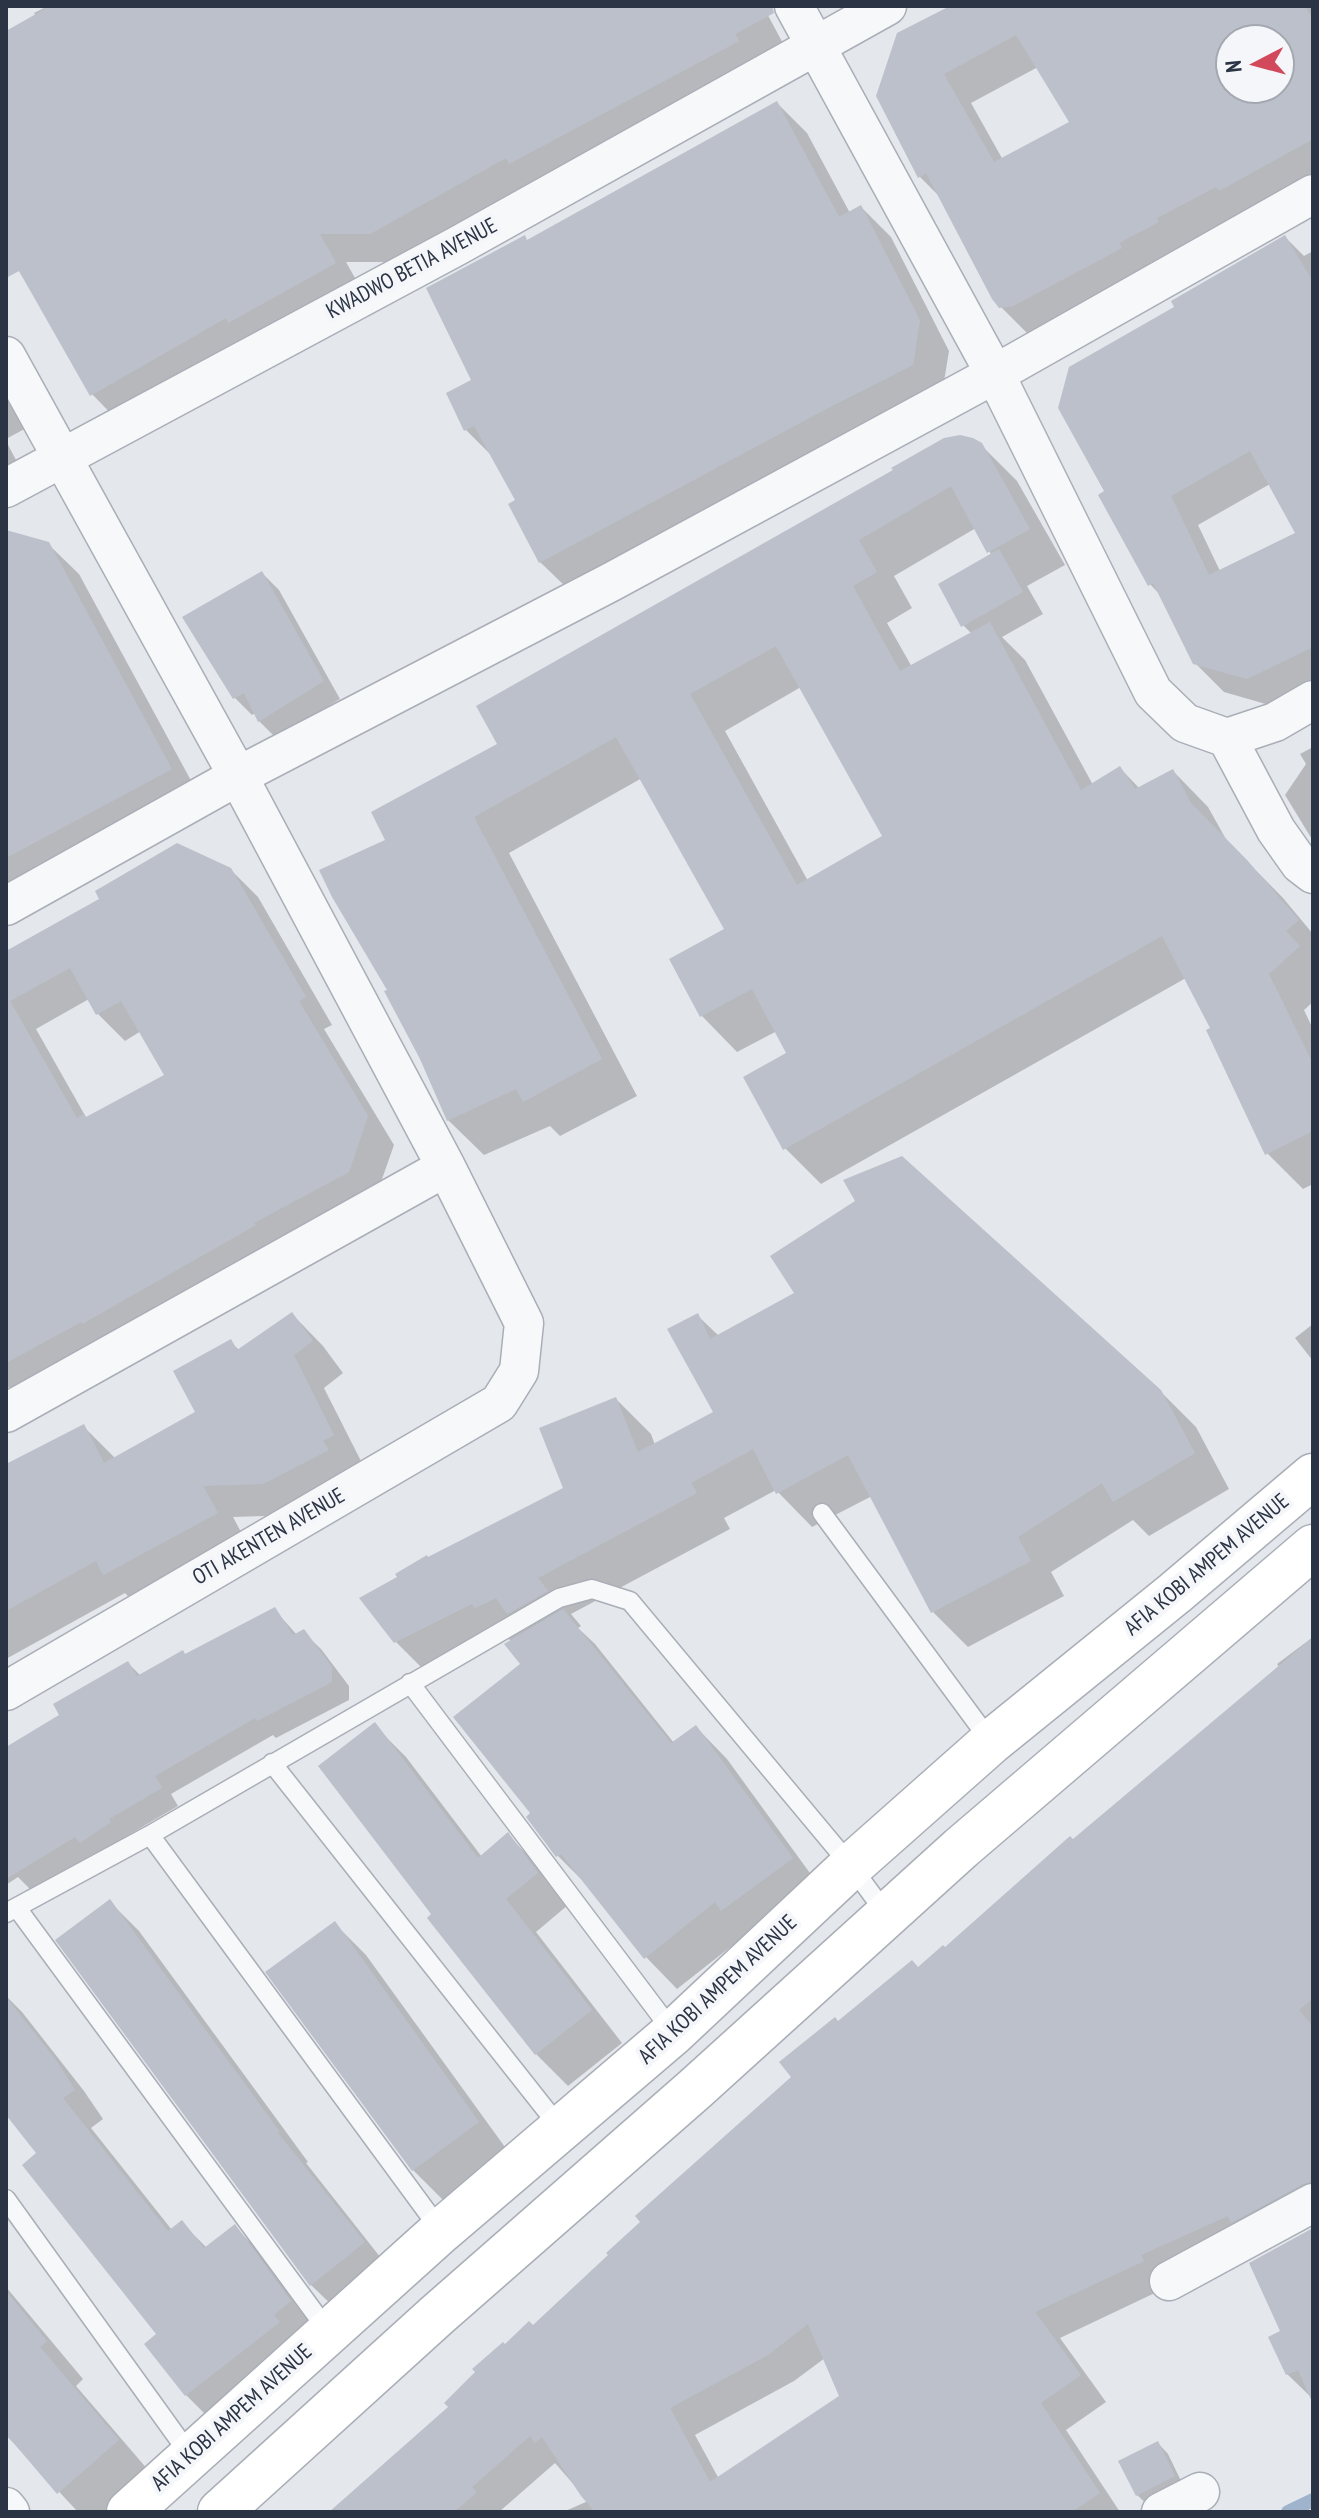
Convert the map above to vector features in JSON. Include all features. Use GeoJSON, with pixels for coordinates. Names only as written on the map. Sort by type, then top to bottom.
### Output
{"type":"FeatureCollection","features":[{"type":"Feature","properties":{"kind":"main road","name":"AFIA KOBI AMPEM AVENUE"},"geometry":{"type":"LineString","coordinates":[[129,2512],[441,2231],[673,2033],[851,1866],[991,1742],[1313,1476]]}},
{"type":"Feature","properties":{"kind":"main road"},"geometry":{"type":"LineString","coordinates":[[220,2512],[985,1827],[1313,1547]]}},
{"type":"Feature","properties":{"kind":"street"},"geometry":{"type":"LineString","coordinates":[[794,6],[995,374],[1153,692],[1185,723],[1227,738],[1275,722],[1313,700]]}},
{"type":"Feature","properties":{"kind":"street","name":"KWADWO BETIA AVENUE"},"geometry":{"type":"LineString","coordinates":[[6,488],[457,246],[887,6]]}},
{"type":"Feature","properties":{"kind":"street"},"geometry":{"type":"LineString","coordinates":[[6,906],[238,776],[611,582],[995,374],[1313,194]]}},
{"type":"Feature","properties":{"kind":"street"},"geometry":{"type":"LineString","coordinates":[[6,356],[238,776],[446,1167],[6,1413]]}},
{"type":"Feature","properties":{"kind":"street"},"geometry":{"type":"LineString","coordinates":[[1227,738],[1276,830],[1300,864],[1313,874]]}},
{"type":"Feature","properties":{"kind":"street","name":"OTI AKENTEN AVENUE"},"geometry":{"type":"LineString","coordinates":[[6,1691],[499,1403],[519,1371],[524,1323],[446,1167]]}},
{"type":"Feature","properties":{"kind":"street"},"geometry":{"type":"LineString","coordinates":[[1169,2281],[1313,2203]]}},
{"type":"Feature","properties":{"kind":"street"},"geometry":{"type":"LineString","coordinates":[[1161,2512],[1200,2492]]}},
{"type":"Feature","properties":{"kind":"street"},"geometry":{"type":"LineString","coordinates":[[6,2507],[10,2512]]}},
{"type":"Feature","properties":{"kind":"lane"},"geometry":{"type":"LineString","coordinates":[[822,1513],[991,1742]]}},
{"type":"Feature","properties":{"kind":"lane"},"geometry":{"type":"LineString","coordinates":[[328,2331],[12,1910],[150,1835],[559,1598],[592,1589],[630,1601],[851,1866],[887,1915]]}},
{"type":"Feature","properties":{"kind":"lane"},"geometry":{"type":"LineString","coordinates":[[410,1683],[673,2033]]}},
{"type":"Feature","properties":{"kind":"lane"},"geometry":{"type":"LineString","coordinates":[[272,1763],[561,2129]]}},
{"type":"Feature","properties":{"kind":"lane"},"geometry":{"type":"LineString","coordinates":[[150,1835],[441,2231]]}},
{"type":"Feature","properties":{"kind":"lane"},"geometry":{"type":"LineString","coordinates":[[6,2199],[190,2455]]}},
{"type":"Feature","properties":{"kind":"building"},"geometry":{"type":"Polygon","coordinates":[[[50,6],[772,6],[774,13],[735,34],[739,41],[509,164],[506,158],[370,234],[320,234],[336,263],[228,323],[226,318],[90,396],[19,271],[6,278],[6,31],[50,6]]]}},
{"type":"Feature","properties":{"kind":"building"},"geometry":{"type":"Polygon","coordinates":[[[950,6],[1305,6],[1313,20],[1313,139],[1219,191],[1216,187],[1157,218],[1159,222],[1119,243],[1122,248],[1013,306],[999,308],[992,299],[926,173],[918,178],[876,96],[897,33],[950,6]],[[1016,35],[944,74],[994,162],[1069,122],[1016,35]]]}},
{"type":"Feature","properties":{"kind":"building"},"geometry":{"type":"Polygon","coordinates":[[[777,101],[839,217],[861,205],[920,320],[913,365],[539,563],[508,504],[515,500],[474,426],[464,431],[446,393],[471,380],[426,288],[525,235],[527,240],[777,101]]]}},
{"type":"Feature","properties":{"kind":"building"},"geometry":{"type":"Polygon","coordinates":[[[1285,235],[1313,282],[1313,647],[1247,679],[1193,664],[1153,583],[1148,586],[1098,495],[1104,491],[1058,408],[1069,367],[1174,307],[1171,301],[1285,235]],[[1250,451],[1171,496],[1209,575],[1295,533],[1250,451]]]}},
{"type":"Feature","properties":{"kind":"building"},"geometry":{"type":"Polygon","coordinates":[[[960,435],[982,443],[1030,529],[987,553],[951,486],[859,540],[877,572],[853,586],[900,671],[990,622],[1081,790],[1120,766],[1135,789],[1173,769],[1191,803],[1247,860],[1299,920],[1286,931],[1300,946],[1269,974],[1313,1064],[1313,1131],[1265,1155],[1206,1030],[1210,1028],[1162,936],[783,1150],[743,1077],[786,1053],[752,989],[700,1017],[669,959],[724,929],[616,737],[474,817],[602,1059],[523,1102],[516,1089],[447,1121],[420,1059],[384,991],[387,990],[319,870],[385,840],[371,812],[497,744],[476,706],[893,470],[891,468],[944,438],[960,435]],[[776,646],[690,694],[797,885],[882,836],[776,646]]]}},
{"type":"Feature","properties":{"kind":"building"},"geometry":{"type":"Polygon","coordinates":[[[6,530],[49,542],[172,769],[6,858],[6,530]]]}},
{"type":"Feature","properties":{"kind":"building"},"geometry":{"type":"Polygon","coordinates":[[[999,549],[1023,592],[961,627],[938,584],[999,549]]]}},
{"type":"Feature","properties":{"kind":"building"},"geometry":{"type":"Polygon","coordinates":[[[262,571],[324,681],[258,722],[244,693],[233,699],[182,617],[262,571]]]}},
{"type":"Feature","properties":{"kind":"building"},"geometry":{"type":"Polygon","coordinates":[[[177,843],[231,868],[306,997],[299,1001],[368,1116],[349,1172],[254,1223],[256,1225],[82,1324],[6,1363],[6,951],[99,899],[95,891],[177,843]],[[70,968],[10,1001],[77,1118],[84,1114],[86,1117],[164,1075],[121,1001],[96,1015],[70,968]]]}},
{"type":"Feature","properties":{"kind":"building"},"geometry":{"type":"Polygon","coordinates":[[[902,1156],[1161,1390],[1195,1453],[1113,1502],[1102,1483],[1018,1537],[1031,1561],[931,1613],[848,1455],[776,1494],[753,1449],[691,1483],[697,1493],[538,1578],[548,1591],[507,1614],[496,1598],[475,1608],[472,1604],[394,1643],[359,1598],[397,1577],[395,1574],[427,1555],[563,1488],[539,1428],[616,1397],[638,1452],[713,1412],[667,1329],[698,1313],[710,1339],[794,1293],[770,1256],[855,1201],[843,1180],[902,1156]]]}},
{"type":"Feature","properties":{"kind":"building"},"geometry":{"type":"Polygon","coordinates":[[[292,1312],[313,1341],[294,1355],[334,1435],[323,1441],[329,1450],[263,1484],[203,1486],[218,1513],[103,1575],[96,1561],[6,1611],[6,1464],[84,1424],[104,1463],[195,1412],[173,1371],[231,1339],[237,1350],[292,1312]]]}},
{"type":"Feature","properties":{"kind":"building"},"geometry":{"type":"Polygon","coordinates":[[[275,1607],[293,1635],[304,1629],[332,1667],[332,1682],[257,1721],[255,1718],[155,1776],[162,1788],[109,1819],[111,1822],[80,1843],[75,1837],[6,1879],[6,1747],[59,1715],[53,1704],[128,1661],[137,1676],[183,1650],[185,1654],[275,1607]]]}},
{"type":"Feature","properties":{"kind":"building"},"geometry":{"type":"Polygon","coordinates":[[[563,1609],[671,1743],[696,1725],[793,1858],[721,1911],[715,1902],[644,1959],[561,1854],[556,1857],[526,1817],[530,1813],[453,1717],[520,1664],[504,1644],[563,1609]]]}},
{"type":"Feature","properties":{"kind":"building"},"geometry":{"type":"Polygon","coordinates":[[[1313,1637],[1313,1998],[1299,2010],[1313,2027],[1313,2181],[1231,2223],[1228,2216],[1141,2255],[1144,2261],[1035,2312],[1081,2375],[1041,2403],[1100,2493],[1071,2512],[595,2512],[542,2437],[535,2443],[530,2436],[472,2487],[477,2492],[454,2512],[329,2512],[448,2407],[444,2403],[475,2372],[472,2369],[529,2321],[533,2325],[640,2222],[635,2216],[791,2077],[779,2062],[835,2017],[838,2021],[912,1960],[918,1967],[943,1945],[945,1947],[1070,1836],[1073,1839],[1313,1637]],[[808,2324],[768,2355],[670,2408],[710,2482],[839,2396],[808,2324]]]}},
{"type":"Feature","properties":{"kind":"building"},"geometry":{"type":"Polygon","coordinates":[[[375,1722],[478,1858],[508,1832],[538,1873],[506,1899],[592,2010],[535,2055],[427,1918],[431,1914],[318,1766],[375,1722]]]}},
{"type":"Feature","properties":{"kind":"building"},"geometry":{"type":"Polygon","coordinates":[[[110,1899],[278,2133],[365,2242],[310,2286],[55,1940],[110,1899]]]}},
{"type":"Feature","properties":{"kind":"building"},"geometry":{"type":"Polygon","coordinates":[[[335,1921],[479,2122],[412,2171],[265,1972],[335,1921]]]}},
{"type":"Feature","properties":{"kind":"building"},"geometry":{"type":"Polygon","coordinates":[[[6,1997],[56,2060],[75,2090],[63,2098],[168,2231],[182,2220],[204,2248],[235,2224],[291,2301],[274,2315],[280,2322],[185,2396],[144,2344],[156,2334],[22,2165],[36,2153],[6,2115],[6,1997]]]}},
{"type":"Feature","properties":{"kind":"building"},"geometry":{"type":"Polygon","coordinates":[[[1313,2228],[1313,2404],[1298,2370],[1286,2375],[1268,2337],[1280,2331],[1249,2263],[1313,2228]]]}},
{"type":"Feature","properties":{"kind":"building"},"geometry":{"type":"Polygon","coordinates":[[[6,2291],[47,2341],[40,2347],[119,2440],[57,2494],[6,2434],[6,2291]]]}},
{"type":"Feature","properties":{"kind":"building"},"geometry":{"type":"Polygon","coordinates":[[[1158,2441],[1175,2476],[1136,2496],[1118,2461],[1158,2441]]]}},
{"type":"Feature","properties":{"kind":"waterway"},"geometry":{"type":"LineString","coordinates":[[1288,2512],[1313,2500]]}}]}
